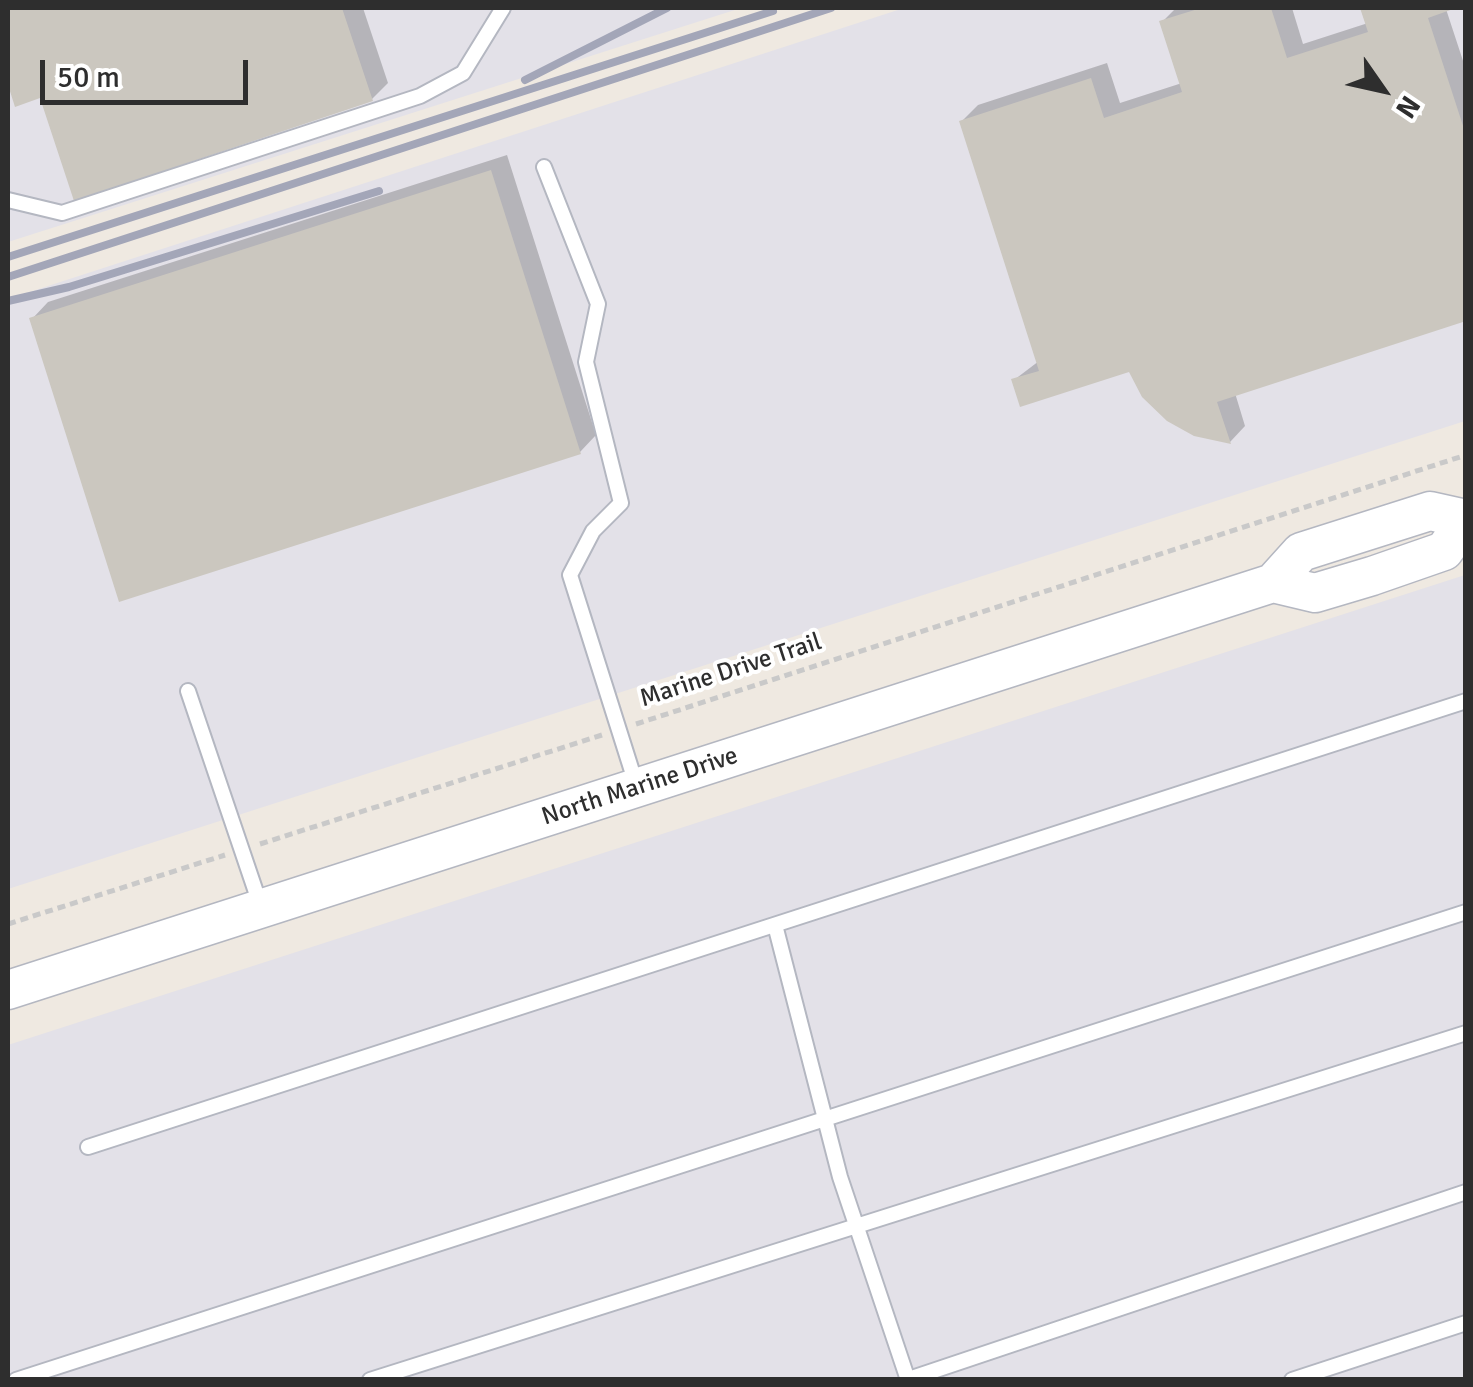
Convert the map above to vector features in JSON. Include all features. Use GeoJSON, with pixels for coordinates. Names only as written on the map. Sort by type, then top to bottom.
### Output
{"type":"FeatureCollection","features":[{"type":"Feature","properties":{"kind":"main road","name":"North Marine Drive"},"geometry":{"type":"LineString","coordinates":[[8,990],[1273,583],[1315,593],[1372,576],[1444,551],[1466,520]]}},
{"type":"Feature","properties":{"kind":"lane"},"geometry":{"type":"LineString","coordinates":[[8,200],[62,213],[420,96],[463,73],[502,8]]}},
{"type":"Feature","properties":{"kind":"lane"},"geometry":{"type":"LineString","coordinates":[[544,167],[598,304],[586,362],[621,503],[593,531],[570,575],[638,787]]}},
{"type":"Feature","properties":{"kind":"lane"},"geometry":{"type":"LineString","coordinates":[[188,691],[261,908]]}},
{"type":"Feature","properties":{"kind":"lane"},"geometry":{"type":"LineString","coordinates":[[88,1148],[1466,701]]}},
{"type":"Feature","properties":{"kind":"lane"},"geometry":{"type":"LineString","coordinates":[[16,1380],[1466,912]]}},
{"type":"Feature","properties":{"kind":"lane"},"geometry":{"type":"LineString","coordinates":[[775,925],[840,1176],[860,1224],[908,1379],[1466,1192]]}},
{"type":"Feature","properties":{"kind":"lane"},"geometry":{"type":"LineString","coordinates":[[370,1380],[1466,1033]]}},
{"type":"Feature","properties":{"kind":"lane"},"geometry":{"type":"LineString","coordinates":[[1292,1380],[1466,1323]]}},
{"type":"Feature","properties":{"kind":"path","name":"Marine Drive Trail"},"geometry":{"type":"LineString","coordinates":[[8,924],[1466,455]]}},
{"type":"Feature","properties":{"kind":"shaded area"},"geometry":{"type":"Polygon","coordinates":[[[8,8],[741,8],[8,242],[8,8]]]}},
{"type":"Feature","properties":{"kind":"shaded area"},"geometry":{"type":"Polygon","coordinates":[[[904,8],[1465,8],[1465,421],[8,889],[8,299],[904,8]]]}},
{"type":"Feature","properties":{"kind":"shaded area"},"geometry":{"type":"Polygon","coordinates":[[[1465,575],[1465,1379],[8,1379],[8,1045],[1465,575]]]}},
{"type":"Feature","properties":{"kind":"building"},"geometry":{"type":"Polygon","coordinates":[[[8,8],[342,8],[373,101],[74,201],[40,98],[15,107],[8,85],[8,8]]]}},
{"type":"Feature","properties":{"kind":"building"},"geometry":{"type":"Polygon","coordinates":[[[1201,8],[1271,8],[1287,58],[1368,32],[1360,8],[1456,8],[1428,18],[1466,135],[1466,321],[1217,402],[1231,444],[1194,436],[1167,421],[1142,397],[1129,372],[1020,407],[1011,379],[1039,371],[959,121],[1091,78],[1104,118],[1182,92],[1159,21],[1201,8]]]}},
{"type":"Feature","properties":{"kind":"building"},"geometry":{"type":"Polygon","coordinates":[[[491,170],[581,454],[119,602],[29,318],[491,170]]]}},
{"type":"Feature","properties":{"kind":"railway"},"geometry":{"type":"LineString","coordinates":[[525,80],[667,8]]}},
{"type":"Feature","properties":{"kind":"railway"},"geometry":{"type":"LineString","coordinates":[[8,277],[831,8]]}},
{"type":"Feature","properties":{"kind":"railway"},"geometry":{"type":"LineString","coordinates":[[8,257],[773,11]]}},
{"type":"Feature","properties":{"kind":"railway"},"geometry":{"type":"LineString","coordinates":[[8,301],[69,287],[379,191]]}}]}
